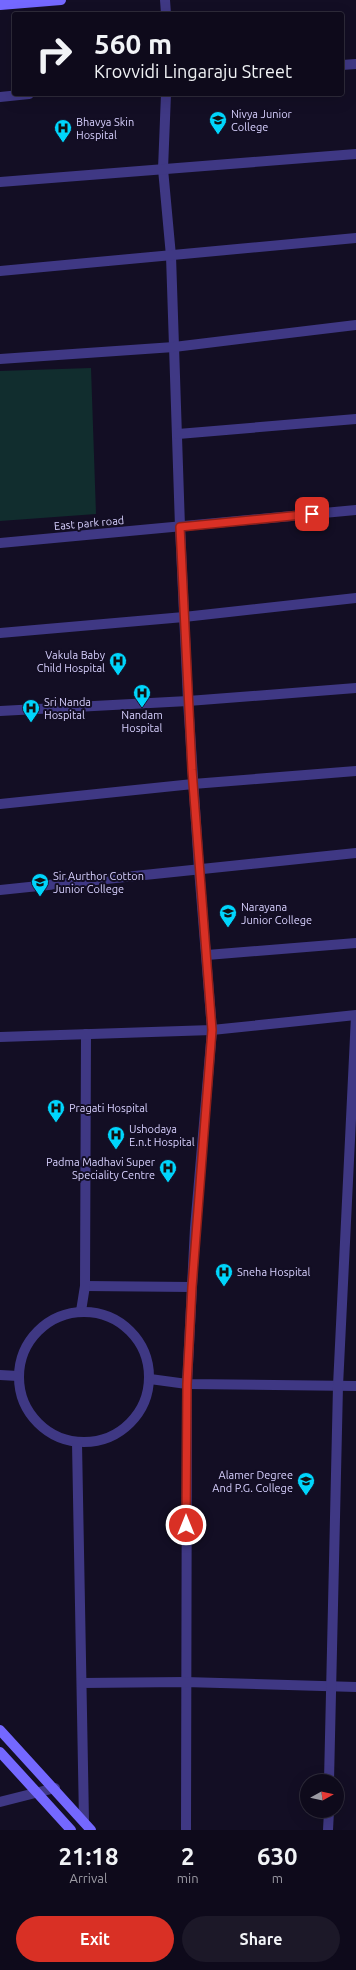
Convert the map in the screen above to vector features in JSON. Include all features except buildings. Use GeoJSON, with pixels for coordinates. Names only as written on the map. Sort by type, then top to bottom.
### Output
{"type":"FeatureCollection","features":[{"type":"Feature","properties":{"kind":"main road"},"geometry":{"type":"LineString","coordinates":[[0,5],[61,0]]}},
{"type":"Feature","properties":{"kind":"main road"},"geometry":{"type":"LineString","coordinates":[[0,1730],[55,1788],[91,1830]]}},
{"type":"Feature","properties":{"kind":"main road"},"geometry":{"type":"LineString","coordinates":[[0,1752],[71,1830]]}},
{"type":"Feature","properties":{"kind":"street"},"geometry":{"type":"LineString","coordinates":[[166,0],[166,12]]}},
{"type":"Feature","properties":{"kind":"street"},"geometry":{"type":"LineString","coordinates":[[344,66],[356,64]]}},
{"type":"Feature","properties":{"kind":"street"},"geometry":{"type":"LineString","coordinates":[[0,97],[12,96]]}},
{"type":"Feature","properties":{"kind":"street"},"geometry":{"type":"LineString","coordinates":[[166,96],[163,169],[170,256],[188,701],[199,869],[212,1030],[192,1287],[187,1384],[185,1682],[186,1830]]}},
{"type":"Feature","properties":{"kind":"street"},"geometry":{"type":"LineString","coordinates":[[0,182],[356,154]]}},
{"type":"Feature","properties":{"kind":"street"},"geometry":{"type":"LineString","coordinates":[[0,271],[356,238]]}},
{"type":"Feature","properties":{"kind":"street"},"geometry":{"type":"LineString","coordinates":[[0,358],[174,347],[356,325]]}},
{"type":"Feature","properties":{"kind":"street"},"geometry":{"type":"LineString","coordinates":[[178,434],[356,419]]}},
{"type":"Feature","properties":{"kind":"street","name":"East park road"},"geometry":{"type":"LineString","coordinates":[[0,543],[356,510]]}},
{"type":"Feature","properties":{"kind":"street"},"geometry":{"type":"LineString","coordinates":[[0,632],[184,617],[356,598]]}},
{"type":"Feature","properties":{"kind":"street"},"geometry":{"type":"LineString","coordinates":[[0,711],[188,701],[356,688]]}},
{"type":"Feature","properties":{"kind":"street"},"geometry":{"type":"LineString","coordinates":[[0,804],[193,784],[356,771]]}},
{"type":"Feature","properties":{"kind":"street"},"geometry":{"type":"LineString","coordinates":[[0,890],[356,853]]}},
{"type":"Feature","properties":{"kind":"street"},"geometry":{"type":"LineString","coordinates":[[207,955],[356,943]]}},
{"type":"Feature","properties":{"kind":"street"},"geometry":{"type":"LineString","coordinates":[[0,1037],[212,1030],[356,1016],[338,1386],[329,1774]]}},
{"type":"Feature","properties":{"kind":"street"},"geometry":{"type":"LineString","coordinates":[[81,1311],[85,1286],[86,1034]]}},
{"type":"Feature","properties":{"kind":"street"},"geometry":{"type":"LineString","coordinates":[[85,1286],[192,1287]]}},
{"type":"Feature","properties":{"kind":"street"},"geometry":{"type":"LineString","coordinates":[[81,1311],[102,1314],[122,1323],[137,1338],[146,1358],[150,1379],[139,1414],[112,1437],[76,1443],[46,1431],[25,1407],[18,1376],[27,1344],[50,1321],[81,1311]]}},
{"type":"Feature","properties":{"kind":"street"},"geometry":{"type":"LineString","coordinates":[[0,1375],[18,1376]]}},
{"type":"Feature","properties":{"kind":"street"},"geometry":{"type":"LineString","coordinates":[[150,1379],[187,1384],[356,1386]]}},
{"type":"Feature","properties":{"kind":"street"},"geometry":{"type":"LineString","coordinates":[[76,1443],[84,1821]]}},
{"type":"Feature","properties":{"kind":"street"},"geometry":{"type":"LineString","coordinates":[[82,1684],[185,1682],[356,1686]]}},
{"type":"Feature","properties":{"kind":"street"},"geometry":{"type":"LineString","coordinates":[[0,1802],[55,1788]]}},
{"type":"Feature","properties":{"kind":"street"},"geometry":{"type":"LineString","coordinates":[[328,1830],[329,1818]]}},
{"type":"Feature","properties":{"kind":"green space"},"geometry":{"type":"Polygon","coordinates":[[[91,368],[96,514],[0,521],[0,371],[91,368]]]}},
{"type":"Feature","properties":{"kind":"place","name":"Nivya Junior College"},"geometry":{"type":"Point","coordinates":[218,135]}},
{"type":"Feature","properties":{"kind":"place","name":"Bhavya Skin Hospital"},"geometry":{"type":"Point","coordinates":[63,143]}},
{"type":"Feature","properties":{"kind":"place","name":"Vakula Baby Child Hospital"},"geometry":{"type":"Point","coordinates":[118,676]}},
{"type":"Feature","properties":{"kind":"place","name":"Nandam Hospital"},"geometry":{"type":"Point","coordinates":[142,708]}},
{"type":"Feature","properties":{"kind":"place","name":"Sri Nanda Hospital"},"geometry":{"type":"Point","coordinates":[31,723]}},
{"type":"Feature","properties":{"kind":"place","name":"Sir Aurthor Cotton Junior College"},"geometry":{"type":"Point","coordinates":[40,897]}},
{"type":"Feature","properties":{"kind":"place","name":"Narayana Junior College"},"geometry":{"type":"Point","coordinates":[228,928]}},
{"type":"Feature","properties":{"kind":"place","name":"Pragati Hospital"},"geometry":{"type":"Point","coordinates":[56,1123]}},
{"type":"Feature","properties":{"kind":"place","name":"Ushodaya E.n.t Hospital"},"geometry":{"type":"Point","coordinates":[116,1150]}},
{"type":"Feature","properties":{"kind":"place","name":"Padma Madhavi Super Speciality Centre"},"geometry":{"type":"Point","coordinates":[168,1183]}},
{"type":"Feature","properties":{"kind":"place","name":"Sneha Hospital"},"geometry":{"type":"Point","coordinates":[224,1287]}},
{"type":"Feature","properties":{"kind":"place","name":"Alamer Degree And P.G. College"},"geometry":{"type":"Point","coordinates":[306,1496]}},
{"type":"Feature","properties":{"kind":"route"},"geometry":{"type":"LineString","coordinates":[[186,1525],[187,1384],[192,1287],[212,1030],[192,770],[180,527],[312,514]]}}]}
